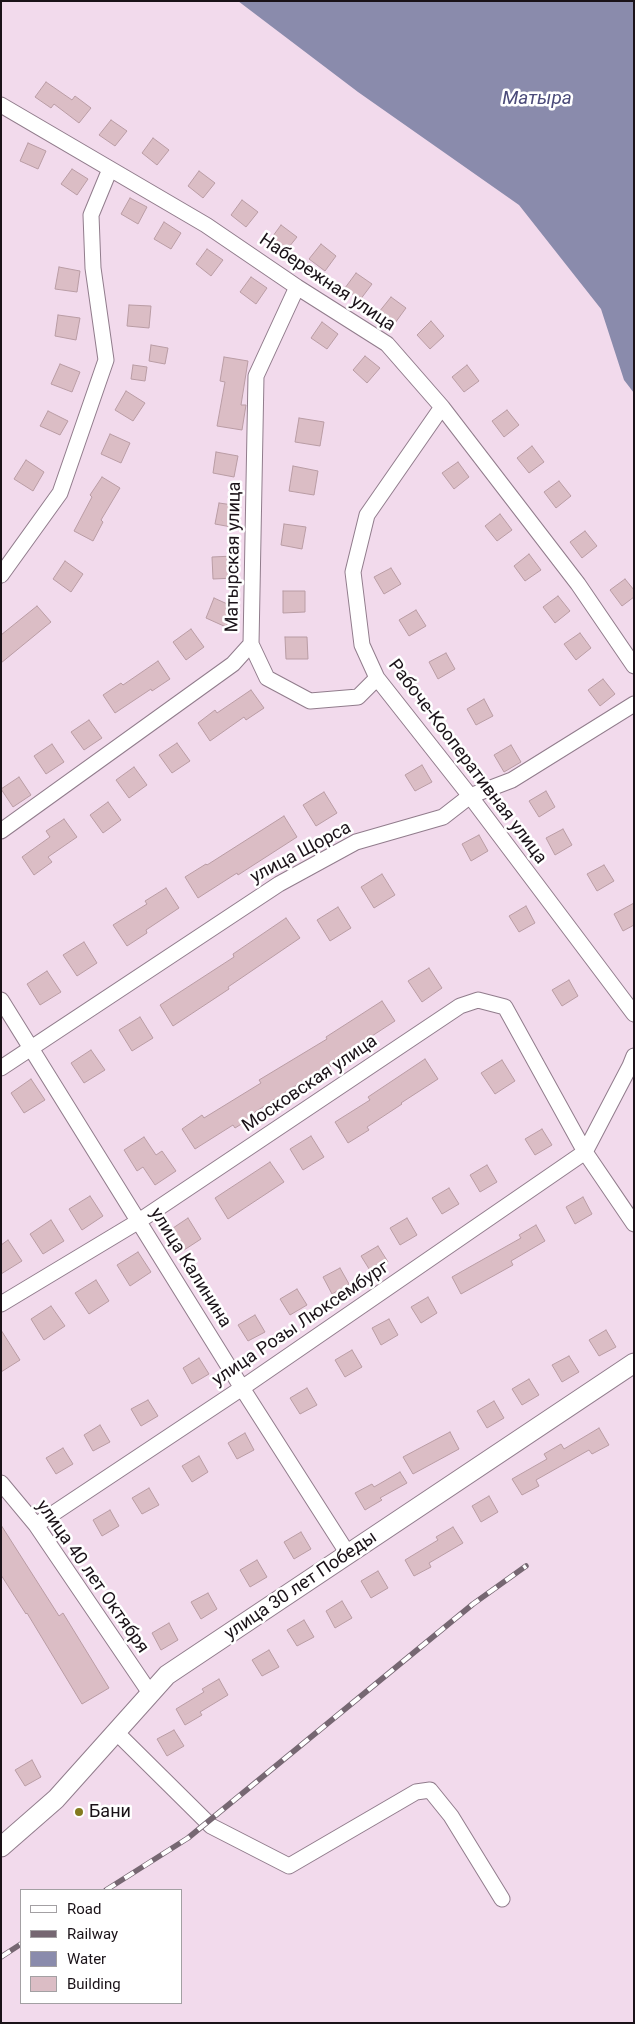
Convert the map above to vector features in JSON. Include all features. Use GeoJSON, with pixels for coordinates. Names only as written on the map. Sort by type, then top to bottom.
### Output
{"type":"FeatureCollection","features":[{"type":"Feature","properties":{"kind":"main road","name":"улица 30 лет Победы"},"geometry":{"type":"LineString","coordinates":[[1,1847],[56,1799],[167,1675],[634,1363]]}},
{"type":"Feature","properties":{"kind":"street","name":"Набережная улица"},"geometry":{"type":"LineString","coordinates":[[2,110],[206,225],[296,287],[387,344],[442,407],[578,584],[634,666]]}},
{"type":"Feature","properties":{"kind":"street"},"geometry":{"type":"LineString","coordinates":[[1,575],[60,493],[106,360],[93,268],[91,215],[110,170]]}},
{"type":"Feature","properties":{"kind":"street","name":"Матырская улица"},"geometry":{"type":"LineString","coordinates":[[1,831],[233,664],[252,644],[256,376],[296,287]]}},
{"type":"Feature","properties":{"kind":"street","name":"Рабоче-Кооперативная улица"},"geometry":{"type":"LineString","coordinates":[[442,407],[367,515],[353,572],[362,645],[377,678],[470,796],[634,1014]]}},
{"type":"Feature","properties":{"kind":"street"},"geometry":{"type":"LineString","coordinates":[[252,644],[267,678],[310,702],[358,697],[377,678]]}},
{"type":"Feature","properties":{"kind":"street","name":"улица Щорса"},"geometry":{"type":"LineString","coordinates":[[1,1068],[278,884],[356,842],[443,817],[470,796],[512,780],[634,704]]}},
{"type":"Feature","properties":{"kind":"street","name":"улица Калинина"},"geometry":{"type":"LineString","coordinates":[[1,1000],[242,1388],[348,1554]]}},
{"type":"Feature","properties":{"kind":"street","name":"Московская улица"},"geometry":{"type":"LineString","coordinates":[[1,1304],[139,1221],[460,1006],[478,1000],[505,1007],[585,1152]]}},
{"type":"Feature","properties":{"kind":"street"},"geometry":{"type":"LineString","coordinates":[[634,1056],[585,1152],[634,1224]]}},
{"type":"Feature","properties":{"kind":"street","name":"улица Розы Люксембург"},"geometry":{"type":"LineString","coordinates":[[36,1525],[242,1388],[585,1152]]}},
{"type":"Feature","properties":{"kind":"street","name":"улица 40 лет Октября"},"geometry":{"type":"LineString","coordinates":[[1,1483],[36,1525],[150,1693]]}},
{"type":"Feature","properties":{"kind":"street"},"geometry":{"type":"LineString","coordinates":[[116,1732],[211,1826],[289,1866],[416,1792],[430,1790],[451,1816],[502,1899]]}},
{"type":"Feature","properties":{"kind":"water","name":"Матыра"},"geometry":{"type":"Polygon","coordinates":[[[238,1],[634,1],[634,393],[624,380],[601,309],[519,205],[358,92],[238,1]]]}},
{"type":"Feature","properties":{"kind":"building"},"geometry":{"type":"Polygon","coordinates":[[[46,82],[72,100],[75,96],[91,108],[79,123],[54,104],[51,108],[35,97],[46,82]]]}},
{"type":"Feature","properties":{"kind":"building"},"geometry":{"type":"Polygon","coordinates":[[[111,120],[127,131],[115,146],[99,135],[111,120]]]}},
{"type":"Feature","properties":{"kind":"building"},"geometry":{"type":"Polygon","coordinates":[[[153,138],[169,150],[157,165],[142,153],[153,138]]]}},
{"type":"Feature","properties":{"kind":"building"},"geometry":{"type":"Polygon","coordinates":[[[28,143],[46,151],[38,169],[20,161],[28,143]]]}},
{"type":"Feature","properties":{"kind":"building"},"geometry":{"type":"Polygon","coordinates":[[[72,169],[88,179],[77,195],[61,184],[72,169]]]}},
{"type":"Feature","properties":{"kind":"building"},"geometry":{"type":"Polygon","coordinates":[[[199,171],[215,183],[203,198],[188,186],[199,171]]]}},
{"type":"Feature","properties":{"kind":"building"},"geometry":{"type":"Polygon","coordinates":[[[130,198],[147,207],[138,224],[121,214],[130,198]]]}},
{"type":"Feature","properties":{"kind":"building"},"geometry":{"type":"Polygon","coordinates":[[[242,200],[258,212],[246,227],[231,215],[242,200]]]}},
{"type":"Feature","properties":{"kind":"building"},"geometry":{"type":"Polygon","coordinates":[[[164,222],[181,233],[171,249],[154,239],[164,222]]]}},
{"type":"Feature","properties":{"kind":"building"},"geometry":{"type":"Polygon","coordinates":[[[281,225],[297,237],[285,252],[270,240],[281,225]]]}},
{"type":"Feature","properties":{"kind":"building"},"geometry":{"type":"Polygon","coordinates":[[[321,244],[336,256],[325,271],[309,259],[321,244]]]}},
{"type":"Feature","properties":{"kind":"building"},"geometry":{"type":"Polygon","coordinates":[[[207,249],[223,260],[211,276],[196,264],[207,249]]]}},
{"type":"Feature","properties":{"kind":"building"},"geometry":{"type":"Polygon","coordinates":[[[59,267],[80,271],[77,292],[55,289],[59,267]]]}},
{"type":"Feature","properties":{"kind":"building"},"geometry":{"type":"Polygon","coordinates":[[[356,273],[372,284],[360,300],[345,288],[356,273]]]}},
{"type":"Feature","properties":{"kind":"building"},"geometry":{"type":"Polygon","coordinates":[[[251,277],[267,288],[256,304],[240,292],[251,277]]]}},
{"type":"Feature","properties":{"kind":"building"},"geometry":{"type":"Polygon","coordinates":[[[391,297],[406,308],[395,323],[379,312],[391,297]]]}},
{"type":"Feature","properties":{"kind":"building"},"geometry":{"type":"Polygon","coordinates":[[[129,305],[151,306],[149,328],[127,326],[129,305]]]}},
{"type":"Feature","properties":{"kind":"building"},"geometry":{"type":"Polygon","coordinates":[[[58,315],[80,318],[76,340],[55,336],[58,315]]]}},
{"type":"Feature","properties":{"kind":"building"},"geometry":{"type":"Polygon","coordinates":[[[431,321],[444,336],[430,349],[417,335],[431,321]]]}},
{"type":"Feature","properties":{"kind":"building"},"geometry":{"type":"Polygon","coordinates":[[[322,322],[338,334],[327,349],[311,338],[322,322]]]}},
{"type":"Feature","properties":{"kind":"building"},"geometry":{"type":"Polygon","coordinates":[[[151,345],[168,348],[165,364],[149,361],[151,345]]]}},
{"type":"Feature","properties":{"kind":"building"},"geometry":{"type":"Polygon","coordinates":[[[365,356],[380,368],[367,383],[353,370],[365,356]]]}},
{"type":"Feature","properties":{"kind":"building"},"geometry":{"type":"Polygon","coordinates":[[[224,357],[248,361],[241,405],[246,405],[242,430],[217,426],[225,382],[220,381],[224,357]]]}},
{"type":"Feature","properties":{"kind":"building"},"geometry":{"type":"Polygon","coordinates":[[[60,364],[80,372],[72,392],[51,384],[60,364]]]}},
{"type":"Feature","properties":{"kind":"building"},"geometry":{"type":"Polygon","coordinates":[[[133,365],[147,367],[145,381],[131,379],[133,365]]]}},
{"type":"Feature","properties":{"kind":"building"},"geometry":{"type":"Polygon","coordinates":[[[467,365],[479,381],[464,392],[452,377],[467,365]]]}},
{"type":"Feature","properties":{"kind":"building"},"geometry":{"type":"Polygon","coordinates":[[[126,391],[145,403],[133,421],[115,410],[126,391]]]}},
{"type":"Feature","properties":{"kind":"building"},"geometry":{"type":"Polygon","coordinates":[[[507,410],[519,425],[504,437],[492,421],[507,410]]]}},
{"type":"Feature","properties":{"kind":"building"},"geometry":{"type":"Polygon","coordinates":[[[48,411],[68,421],[60,435],[40,426],[48,411]]]}},
{"type":"Feature","properties":{"kind":"building"},"geometry":{"type":"Polygon","coordinates":[[[299,418],[324,422],[320,446],[295,442],[299,418]]]}},
{"type":"Feature","properties":{"kind":"building"},"geometry":{"type":"Polygon","coordinates":[[[110,434],[130,443],[121,463],[101,454],[110,434]]]}},
{"type":"Feature","properties":{"kind":"building"},"geometry":{"type":"Polygon","coordinates":[[[532,446],[544,462],[529,473],[517,458],[532,446]]]}},
{"type":"Feature","properties":{"kind":"building"},"geometry":{"type":"Polygon","coordinates":[[[216,452],[238,456],[234,477],[213,473],[216,452]]]}},
{"type":"Feature","properties":{"kind":"building"},"geometry":{"type":"Polygon","coordinates":[[[26,460],[44,472],[33,491],[14,479],[26,460]]]}},
{"type":"Feature","properties":{"kind":"building"},"geometry":{"type":"Polygon","coordinates":[[[458,462],[469,477],[454,489],[442,473],[458,462]]]}},
{"type":"Feature","properties":{"kind":"building"},"geometry":{"type":"Polygon","coordinates":[[[293,466],[318,471],[314,495],[289,491],[293,466]]]}},
{"type":"Feature","properties":{"kind":"building"},"geometry":{"type":"Polygon","coordinates":[[[102,477],[120,488],[101,520],[103,522],[93,541],[74,531],[92,497],[90,495],[102,477]]]}},
{"type":"Feature","properties":{"kind":"building"},"geometry":{"type":"Polygon","coordinates":[[[559,481],[571,496],[556,508],[544,492],[559,481]]]}},
{"type":"Feature","properties":{"kind":"building"},"geometry":{"type":"Polygon","coordinates":[[[219,503],[240,506],[237,528],[215,524],[219,503]]]}},
{"type":"Feature","properties":{"kind":"building"},"geometry":{"type":"Polygon","coordinates":[[[500,514],[512,530],[497,541],[485,526],[500,514]]]}},
{"type":"Feature","properties":{"kind":"building"},"geometry":{"type":"Polygon","coordinates":[[[284,524],[306,527],[302,549],[281,545],[284,524]]]}},
{"type":"Feature","properties":{"kind":"building"},"geometry":{"type":"Polygon","coordinates":[[[585,531],[597,546],[582,558],[570,542],[585,531]]]}},
{"type":"Feature","properties":{"kind":"building"},"geometry":{"type":"Polygon","coordinates":[[[529,554],[541,570],[525,581],[514,566],[529,554]]]}},
{"type":"Feature","properties":{"kind":"building"},"geometry":{"type":"Polygon","coordinates":[[[234,556],[235,578],[213,579],[212,557],[234,556]]]}},
{"type":"Feature","properties":{"kind":"building"},"geometry":{"type":"Polygon","coordinates":[[[65,561],[83,574],[71,592],[53,579],[65,561]]]}},
{"type":"Feature","properties":{"kind":"building"},"geometry":{"type":"Polygon","coordinates":[[[391,568],[401,584],[384,594],[374,577],[391,568]]]}},
{"type":"Feature","properties":{"kind":"building"},"geometry":{"type":"Polygon","coordinates":[[[625,579],[634,590],[634,597],[622,606],[610,590],[625,579]]]}},
{"type":"Feature","properties":{"kind":"building"},"geometry":{"type":"Polygon","coordinates":[[[283,591],[305,591],[305,612],[283,613],[283,591]]]}},
{"type":"Feature","properties":{"kind":"building"},"geometry":{"type":"Polygon","coordinates":[[[558,596],[570,611],[555,623],[543,607],[558,596]]]}},
{"type":"Feature","properties":{"kind":"building"},"geometry":{"type":"Polygon","coordinates":[[[214,598],[234,607],[226,627],[206,618],[214,598]]]}},
{"type":"Feature","properties":{"kind":"building"},"geometry":{"type":"Polygon","coordinates":[[[37,606],[51,622],[1,663],[1,635],[37,606]]]}},
{"type":"Feature","properties":{"kind":"building"},"geometry":{"type":"Polygon","coordinates":[[[416,610],[426,626],[409,636],[399,620],[416,610]]]}},
{"type":"Feature","properties":{"kind":"building"},"geometry":{"type":"Polygon","coordinates":[[[191,629],[204,647],[186,660],[173,642],[191,629]]]}},
{"type":"Feature","properties":{"kind":"building"},"geometry":{"type":"Polygon","coordinates":[[[580,633],[591,648],[576,660],[564,644],[580,633]]]}},
{"type":"Feature","properties":{"kind":"building"},"geometry":{"type":"Polygon","coordinates":[[[285,637],[307,637],[308,659],[286,659],[285,637]]]}},
{"type":"Feature","properties":{"kind":"building"},"geometry":{"type":"Polygon","coordinates":[[[446,653],[455,669],[438,679],[429,662],[446,653]]]}},
{"type":"Feature","properties":{"kind":"building"},"geometry":{"type":"Polygon","coordinates":[[[158,661],[170,679],[115,713],[103,695],[121,683],[123,685],[158,661]]]}},
{"type":"Feature","properties":{"kind":"building"},"geometry":{"type":"Polygon","coordinates":[[[603,679],[615,694],[600,706],[588,690],[603,679]]]}},
{"type":"Feature","properties":{"kind":"building"},"geometry":{"type":"Polygon","coordinates":[[[251,690],[264,708],[246,720],[244,717],[210,741],[198,723],[215,710],[217,713],[251,690]]]}},
{"type":"Feature","properties":{"kind":"building"},"geometry":{"type":"Polygon","coordinates":[[[484,699],[493,716],[476,725],[467,709],[484,699]]]}},
{"type":"Feature","properties":{"kind":"building"},"geometry":{"type":"Polygon","coordinates":[[[89,720],[102,738],[84,750],[71,732],[89,720]]]}},
{"type":"Feature","properties":{"kind":"building"},"geometry":{"type":"Polygon","coordinates":[[[177,743],[190,761],[172,773],[159,755],[177,743]]]}},
{"type":"Feature","properties":{"kind":"building"},"geometry":{"type":"Polygon","coordinates":[[[52,744],[64,762],[46,774],[34,756],[52,744]]]}},
{"type":"Feature","properties":{"kind":"building"},"geometry":{"type":"Polygon","coordinates":[[[511,745],[521,762],[504,772],[494,755],[511,745]]]}},
{"type":"Feature","properties":{"kind":"building"},"geometry":{"type":"Polygon","coordinates":[[[422,765],[432,782],[415,791],[405,775],[422,765]]]}},
{"type":"Feature","properties":{"kind":"building"},"geometry":{"type":"Polygon","coordinates":[[[134,767],[147,785],[129,798],[116,780],[134,767]]]}},
{"type":"Feature","properties":{"kind":"building"},"geometry":{"type":"Polygon","coordinates":[[[19,777],[31,795],[13,807],[1,789],[19,777]]]}},
{"type":"Feature","properties":{"kind":"building"},"geometry":{"type":"Polygon","coordinates":[[[546,791],[555,807],[539,817],[529,801],[546,791]]]}},
{"type":"Feature","properties":{"kind":"building"},"geometry":{"type":"Polygon","coordinates":[[[324,792],[337,813],[316,826],[303,805],[324,792]]]}},
{"type":"Feature","properties":{"kind":"building"},"geometry":{"type":"Polygon","coordinates":[[[108,802],[121,820],[103,833],[90,815],[108,802]]]}},
{"type":"Feature","properties":{"kind":"building"},"geometry":{"type":"Polygon","coordinates":[[[284,816],[297,837],[198,898],[185,877],[284,816]]]}},
{"type":"Feature","properties":{"kind":"building"},"geometry":{"type":"Polygon","coordinates":[[[64,819],[77,837],[48,857],[52,862],[34,875],[22,857],[50,837],[46,831],[64,819]]]}},
{"type":"Feature","properties":{"kind":"building"},"geometry":{"type":"Polygon","coordinates":[[[563,829],[572,845],[555,855],[546,838],[563,829]]]}},
{"type":"Feature","properties":{"kind":"building"},"geometry":{"type":"Polygon","coordinates":[[[479,835],[488,851],[471,861],[462,844],[479,835]]]}},
{"type":"Feature","properties":{"kind":"building"},"geometry":{"type":"Polygon","coordinates":[[[604,865],[614,881],[597,891],[587,874],[604,865]]]}},
{"type":"Feature","properties":{"kind":"building"},"geometry":{"type":"Polygon","coordinates":[[[382,874],[395,895],[374,908],[361,887],[382,874]]]}},
{"type":"Feature","properties":{"kind":"building"},"geometry":{"type":"Polygon","coordinates":[[[166,888],[179,908],[146,930],[147,933],[127,946],[113,925],[147,904],[145,901],[166,888]]]}},
{"type":"Feature","properties":{"kind":"building"},"geometry":{"type":"Polygon","coordinates":[[[634,903],[634,925],[623,931],[614,914],[634,903]]]}},
{"type":"Feature","properties":{"kind":"building"},"geometry":{"type":"Polygon","coordinates":[[[526,906],[535,923],[519,932],[509,916],[526,906]]]}},
{"type":"Feature","properties":{"kind":"building"},"geometry":{"type":"Polygon","coordinates":[[[338,907],[351,928],[330,941],[317,920],[338,907]]]}},
{"type":"Feature","properties":{"kind":"building"},"geometry":{"type":"Polygon","coordinates":[[[286,918],[300,938],[173,1026],[160,1005],[234,957],[233,954],[286,918]]]}},
{"type":"Feature","properties":{"kind":"building"},"geometry":{"type":"Polygon","coordinates":[[[84,942],[97,963],[77,976],[63,955],[84,942]]]}},
{"type":"Feature","properties":{"kind":"building"},"geometry":{"type":"Polygon","coordinates":[[[429,968],[442,988],[422,1002],[408,981],[429,968]]]}},
{"type":"Feature","properties":{"kind":"building"},"geometry":{"type":"Polygon","coordinates":[[[47,971],[61,992],[40,1005],[27,984],[47,971]]]}},
{"type":"Feature","properties":{"kind":"building"},"geometry":{"type":"Polygon","coordinates":[[[569,980],[578,996],[562,1006],[552,990],[569,980]]]}},
{"type":"Feature","properties":{"kind":"building"},"geometry":{"type":"Polygon","coordinates":[[[382,1001],[395,1021],[329,1064],[331,1066],[310,1079],[309,1077],[255,1112],[256,1115],[235,1128],[233,1125],[195,1149],[182,1129],[202,1115],[204,1118],[261,1083],[259,1080],[327,1039],[326,1037],[382,1001]]]}},
{"type":"Feature","properties":{"kind":"building"},"geometry":{"type":"Polygon","coordinates":[[[140,1017],[153,1038],[132,1051],[119,1030],[140,1017]]]}},
{"type":"Feature","properties":{"kind":"building"},"geometry":{"type":"Polygon","coordinates":[[[91,1050],[105,1070],[84,1083],[71,1063],[91,1050]]]}},
{"type":"Feature","properties":{"kind":"building"},"geometry":{"type":"Polygon","coordinates":[[[425,1059],[438,1079],[367,1127],[369,1130],[348,1143],[335,1122],[370,1100],[368,1097],[425,1059]]]}},
{"type":"Feature","properties":{"kind":"building"},"geometry":{"type":"Polygon","coordinates":[[[502,1060],[515,1081],[495,1094],[481,1073],[502,1060]]]}},
{"type":"Feature","properties":{"kind":"building"},"geometry":{"type":"Polygon","coordinates":[[[31,1079],[45,1100],[24,1113],[11,1093],[31,1079]]]}},
{"type":"Feature","properties":{"kind":"building"},"geometry":{"type":"Polygon","coordinates":[[[542,1129],[552,1145],[535,1155],[525,1139],[542,1129]]]}},
{"type":"Feature","properties":{"kind":"building"},"geometry":{"type":"Polygon","coordinates":[[[311,1136],[324,1157],[303,1170],[290,1149],[311,1136]]]}},
{"type":"Feature","properties":{"kind":"building"},"geometry":{"type":"Polygon","coordinates":[[[144,1137],[156,1155],[162,1151],[176,1171],[155,1185],[143,1167],[137,1171],[124,1150],[144,1137]]]}},
{"type":"Feature","properties":{"kind":"building"},"geometry":{"type":"Polygon","coordinates":[[[270,1162],[284,1182],[228,1219],[215,1198],[270,1162]]]}},
{"type":"Feature","properties":{"kind":"building"},"geometry":{"type":"Polygon","coordinates":[[[487,1165],[497,1182],[480,1192],[470,1175],[487,1165]]]}},
{"type":"Feature","properties":{"kind":"building"},"geometry":{"type":"Polygon","coordinates":[[[449,1188],[459,1204],[442,1214],[432,1198],[449,1188]]]}},
{"type":"Feature","properties":{"kind":"building"},"geometry":{"type":"Polygon","coordinates":[[[90,1196],[103,1216],[82,1230],[69,1209],[90,1196]]]}},
{"type":"Feature","properties":{"kind":"building"},"geometry":{"type":"Polygon","coordinates":[[[583,1197],[592,1214],[575,1224],[566,1207],[583,1197]]]}},
{"type":"Feature","properties":{"kind":"building"},"geometry":{"type":"Polygon","coordinates":[[[188,1218],[201,1239],[181,1252],[167,1232],[188,1218]]]}},
{"type":"Feature","properties":{"kind":"building"},"geometry":{"type":"Polygon","coordinates":[[[407,1218],[417,1235],[400,1245],[390,1228],[407,1218]]]}},
{"type":"Feature","properties":{"kind":"building"},"geometry":{"type":"Polygon","coordinates":[[[51,1220],[64,1241],[43,1254],[30,1234],[51,1220]]]}},
{"type":"Feature","properties":{"kind":"building"},"geometry":{"type":"Polygon","coordinates":[[[536,1225],[545,1241],[511,1261],[513,1265],[461,1294],[452,1277],[521,1238],[519,1235],[536,1225]]]}},
{"type":"Feature","properties":{"kind":"building"},"geometry":{"type":"Polygon","coordinates":[[[8,1240],[22,1261],[1,1274],[1,1245],[8,1240]]]}},
{"type":"Feature","properties":{"kind":"building"},"geometry":{"type":"Polygon","coordinates":[[[378,1246],[388,1262],[371,1272],[361,1256],[378,1246]]]}},
{"type":"Feature","properties":{"kind":"building"},"geometry":{"type":"Polygon","coordinates":[[[138,1252],[151,1272],[130,1286],[117,1265],[138,1252]]]}},
{"type":"Feature","properties":{"kind":"building"},"geometry":{"type":"Polygon","coordinates":[[[340,1268],[349,1284],[332,1294],[323,1277],[340,1268]]]}},
{"type":"Feature","properties":{"kind":"building"},"geometry":{"type":"Polygon","coordinates":[[[96,1280],[109,1301],[89,1314],[75,1293],[96,1280]]]}},
{"type":"Feature","properties":{"kind":"building"},"geometry":{"type":"Polygon","coordinates":[[[297,1289],[307,1305],[290,1315],[280,1299],[297,1289]]]}},
{"type":"Feature","properties":{"kind":"building"},"geometry":{"type":"Polygon","coordinates":[[[428,1297],[437,1313],[421,1323],[411,1307],[428,1297]]]}},
{"type":"Feature","properties":{"kind":"building"},"geometry":{"type":"Polygon","coordinates":[[[51,1306],[65,1326],[44,1340],[31,1319],[51,1306]]]}},
{"type":"Feature","properties":{"kind":"building"},"geometry":{"type":"Polygon","coordinates":[[[255,1315],[265,1332],[248,1341],[238,1325],[255,1315]]]}},
{"type":"Feature","properties":{"kind":"building"},"geometry":{"type":"Polygon","coordinates":[[[389,1319],[398,1335],[381,1345],[372,1328],[389,1319]]]}},
{"type":"Feature","properties":{"kind":"building"},"geometry":{"type":"Polygon","coordinates":[[[1,1330],[20,1360],[1,1372],[1,1330]]]}},
{"type":"Feature","properties":{"kind":"building"},"geometry":{"type":"Polygon","coordinates":[[[606,1330],[616,1347],[599,1356],[589,1340],[606,1330]]]}},
{"type":"Feature","properties":{"kind":"building"},"geometry":{"type":"Polygon","coordinates":[[[352,1350],[362,1367],[345,1377],[335,1360],[352,1350]]]}},
{"type":"Feature","properties":{"kind":"building"},"geometry":{"type":"Polygon","coordinates":[[[569,1356],[579,1372],[562,1382],[552,1365],[569,1356]]]}},
{"type":"Feature","properties":{"kind":"building"},"geometry":{"type":"Polygon","coordinates":[[[199,1358],[209,1374],[192,1384],[183,1368],[199,1358]]]}},
{"type":"Feature","properties":{"kind":"building"},"geometry":{"type":"Polygon","coordinates":[[[529,1379],[539,1395],[522,1405],[512,1389],[529,1379]]]}},
{"type":"Feature","properties":{"kind":"building"},"geometry":{"type":"Polygon","coordinates":[[[307,1388],[317,1405],[300,1414],[290,1398],[307,1388]]]}},
{"type":"Feature","properties":{"kind":"building"},"geometry":{"type":"Polygon","coordinates":[[[148,1400],[158,1416],[141,1426],[131,1409],[148,1400]]]}},
{"type":"Feature","properties":{"kind":"building"},"geometry":{"type":"Polygon","coordinates":[[[494,1401],[504,1418],[487,1428],[477,1411],[494,1401]]]}},
{"type":"Feature","properties":{"kind":"building"},"geometry":{"type":"Polygon","coordinates":[[[100,1425],[110,1442],[93,1451],[84,1435],[100,1425]]]}},
{"type":"Feature","properties":{"kind":"building"},"geometry":{"type":"Polygon","coordinates":[[[599,1428],[609,1445],[592,1454],[589,1450],[536,1480],[539,1486],[522,1495],[512,1479],[547,1459],[544,1454],[561,1444],[564,1449],[599,1428]]]}},
{"type":"Feature","properties":{"kind":"building"},"geometry":{"type":"Polygon","coordinates":[[[450,1432],[459,1449],[413,1474],[403,1457],[450,1432]]]}},
{"type":"Feature","properties":{"kind":"building"},"geometry":{"type":"Polygon","coordinates":[[[245,1433],[254,1450],[237,1459],[228,1443],[245,1433]]]}},
{"type":"Feature","properties":{"kind":"building"},"geometry":{"type":"Polygon","coordinates":[[[63,1448],[73,1464],[56,1474],[46,1458],[63,1448]]]}},
{"type":"Feature","properties":{"kind":"building"},"geometry":{"type":"Polygon","coordinates":[[[199,1456],[208,1472],[192,1482],[182,1466],[199,1456]]]}},
{"type":"Feature","properties":{"kind":"building"},"geometry":{"type":"Polygon","coordinates":[[[400,1472],[407,1483],[380,1498],[382,1500],[365,1510],[355,1493],[372,1484],[374,1487],[400,1472]]]}},
{"type":"Feature","properties":{"kind":"building"},"geometry":{"type":"Polygon","coordinates":[[[149,1488],[159,1505],[142,1514],[132,1498],[149,1488]]]}},
{"type":"Feature","properties":{"kind":"building"},"geometry":{"type":"Polygon","coordinates":[[[489,1496],[498,1512],[481,1522],[472,1506],[489,1496]]]}},
{"type":"Feature","properties":{"kind":"building"},"geometry":{"type":"Polygon","coordinates":[[[110,1510],[119,1526],[102,1536],[93,1520],[110,1510]]]}},
{"type":"Feature","properties":{"kind":"building"},"geometry":{"type":"Polygon","coordinates":[[[1,1525],[59,1616],[63,1613],[109,1688],[82,1704],[27,1613],[1,1575],[1,1525]]]}},
{"type":"Feature","properties":{"kind":"building"},"geometry":{"type":"Polygon","coordinates":[[[453,1527],[463,1543],[429,1563],[431,1567],[414,1576],[405,1560],[438,1540],[436,1537],[453,1527]]]}},
{"type":"Feature","properties":{"kind":"building"},"geometry":{"type":"Polygon","coordinates":[[[301,1532],[311,1549],[294,1559],[284,1542],[301,1532]]]}},
{"type":"Feature","properties":{"kind":"building"},"geometry":{"type":"Polygon","coordinates":[[[257,1560],[267,1577],[250,1587],[240,1570],[257,1560]]]}},
{"type":"Feature","properties":{"kind":"building"},"geometry":{"type":"Polygon","coordinates":[[[378,1571],[388,1588],[371,1598],[361,1581],[378,1571]]]}},
{"type":"Feature","properties":{"kind":"building"},"geometry":{"type":"Polygon","coordinates":[[[208,1593],[217,1609],[201,1619],[191,1602],[208,1593]]]}},
{"type":"Feature","properties":{"kind":"building"},"geometry":{"type":"Polygon","coordinates":[[[342,1601],[352,1618],[335,1628],[326,1611],[342,1601]]]}},
{"type":"Feature","properties":{"kind":"building"},"geometry":{"type":"Polygon","coordinates":[[[304,1620],[314,1637],[297,1646],[287,1630],[304,1620]]]}},
{"type":"Feature","properties":{"kind":"building"},"geometry":{"type":"Polygon","coordinates":[[[169,1623],[178,1640],[161,1650],[152,1633],[169,1623]]]}},
{"type":"Feature","properties":{"kind":"building"},"geometry":{"type":"Polygon","coordinates":[[[269,1650],[279,1667],[262,1676],[252,1660],[269,1650]]]}},
{"type":"Feature","properties":{"kind":"building"},"geometry":{"type":"Polygon","coordinates":[[[219,1679],[228,1695],[200,1712],[202,1715],[185,1725],[176,1709],[204,1692],[202,1689],[219,1679]]]}},
{"type":"Feature","properties":{"kind":"building"},"geometry":{"type":"Polygon","coordinates":[[[174,1730],[184,1746],[167,1756],[157,1739],[174,1730]]]}},
{"type":"Feature","properties":{"kind":"building"},"geometry":{"type":"Polygon","coordinates":[[[32,1760],[41,1777],[25,1786],[15,1770],[32,1760]]]}},
{"type":"Feature","properties":{"kind":"railway"},"geometry":{"type":"LineString","coordinates":[[108,1889],[188,1838],[473,1604],[526,1566]]}},
{"type":"Feature","properties":{"kind":"railway"},"geometry":{"type":"LineString","coordinates":[[1,1957],[20,1945]]}},
{"type":"Feature","properties":{"kind":"place","name":"Бани"},"geometry":{"type":"Point","coordinates":[79,1812]}}]}
